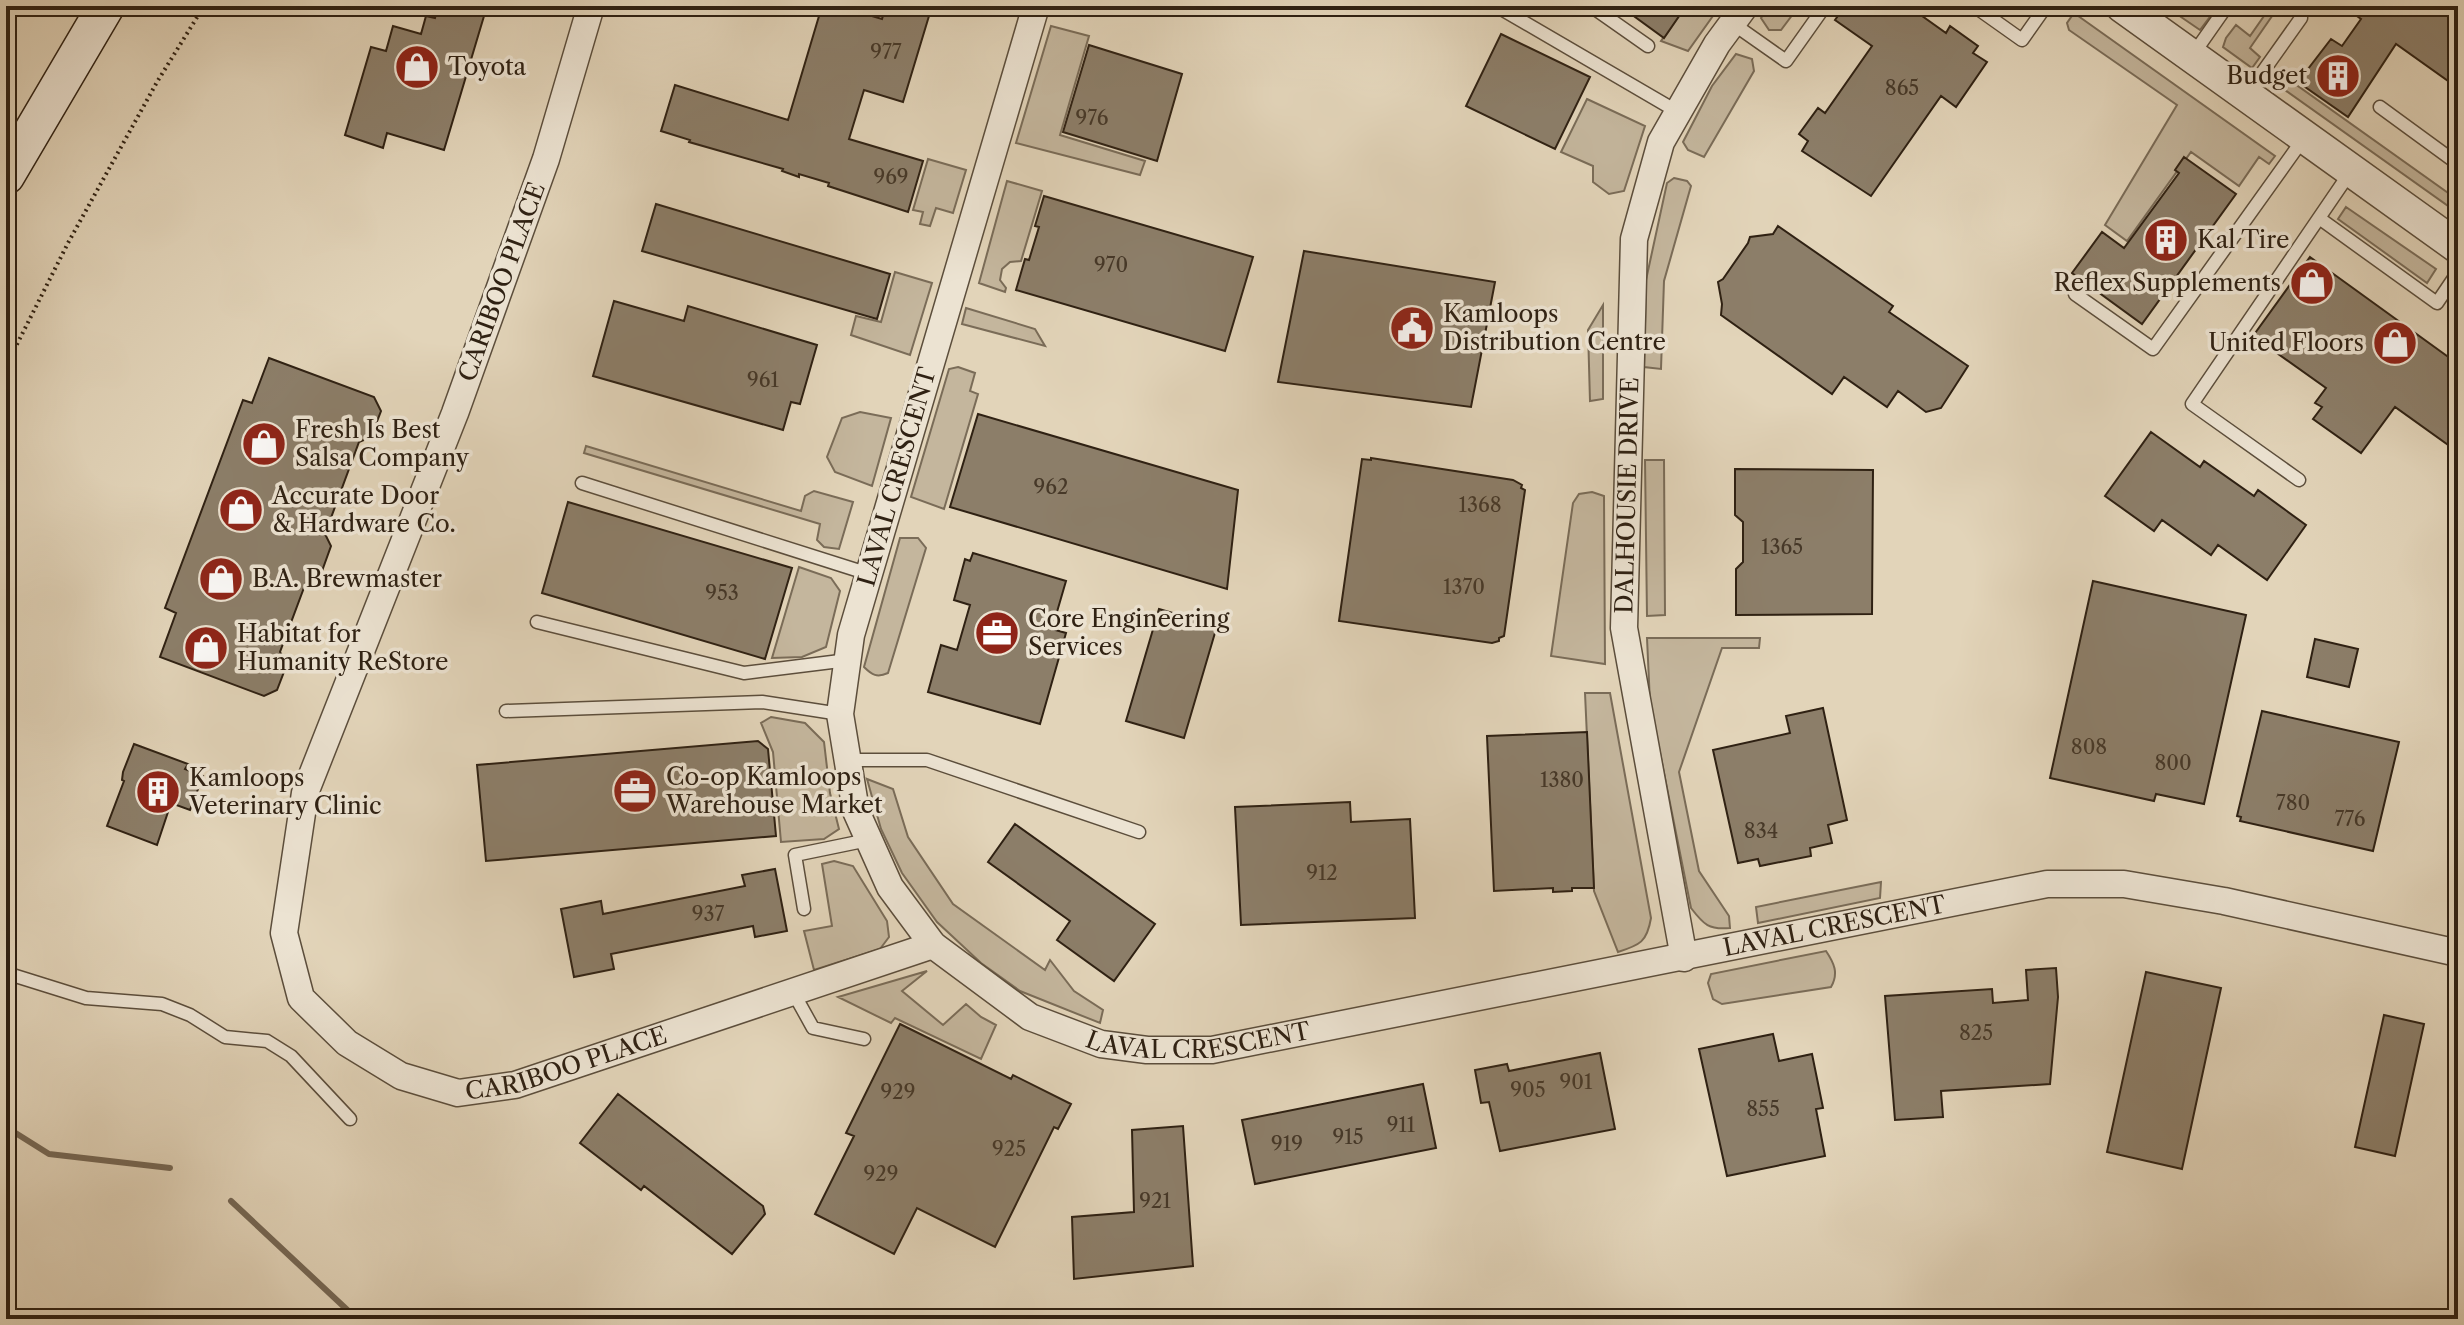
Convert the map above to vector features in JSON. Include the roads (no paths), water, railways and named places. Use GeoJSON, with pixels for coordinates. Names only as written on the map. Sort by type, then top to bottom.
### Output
{"type":"FeatureCollection","features":[{"type":"Feature","properties":{"kind":"main road"},"geometry":{"type":"LineString","coordinates":[[6,130],[80,6]]}},
{"type":"Feature","properties":{"kind":"main road"},"geometry":{"type":"LineString","coordinates":[[6,176],[106,6]]}},
{"type":"Feature","properties":{"kind":"street","name":"CARIBOO PLACE"},"geometry":{"type":"LineString","coordinates":[[591,6],[546,159],[444,443],[305,793],[284,933],[301,998],[347,1043],[401,1076],[458,1093],[515,1085],[933,945]]}},
{"type":"Feature","properties":{"kind":"street","name":"LAVAL CRESCENT"},"geometry":{"type":"LineString","coordinates":[[1036,6],[851,635],[840,714],[856,811],[890,887],[933,945],[1030,1017],[1101,1044],[1147,1050],[1212,1050],[2047,884],[2124,884],[2210,899],[2458,953]]}},
{"type":"Feature","properties":{"kind":"street"},"geometry":{"type":"LineString","coordinates":[[2122,6],[2457,251]]}},
{"type":"Feature","properties":{"kind":"street","name":"DALHOUSIE DRIVE"},"geometry":{"type":"LineString","coordinates":[[1684,958],[1624,628],[1634,239],[1661,142],[1717,44],[1738,15]]}},
{"type":"Feature","properties":{"kind":"lane"},"geometry":{"type":"LineString","coordinates":[[1591,6],[1648,46]]}},
{"type":"Feature","properties":{"kind":"lane"},"geometry":{"type":"LineString","coordinates":[[1738,15],[1786,61],[1825,6]]}},
{"type":"Feature","properties":{"kind":"lane"},"geometry":{"type":"LineString","coordinates":[[1974,6],[2022,40],[2046,6]]}},
{"type":"Feature","properties":{"kind":"lane"},"geometry":{"type":"LineString","coordinates":[[2192,56],[2227,6]]}},
{"type":"Feature","properties":{"kind":"lane"},"geometry":{"type":"LineString","coordinates":[[1498,7],[1678,112]]}},
{"type":"Feature","properties":{"kind":"lane"},"geometry":{"type":"LineString","coordinates":[[2246,95],[2301,18]]}},
{"type":"Feature","properties":{"kind":"lane"},"geometry":{"type":"LineString","coordinates":[[2380,107],[2458,164]]}},
{"type":"Feature","properties":{"kind":"lane"},"geometry":{"type":"LineString","coordinates":[[2075,294],[2153,349],[2304,138]]}},
{"type":"Feature","properties":{"kind":"lane"},"geometry":{"type":"LineString","coordinates":[[2299,480],[2192,404],[2351,171]]}},
{"type":"Feature","properties":{"kind":"lane"},"geometry":{"type":"LineString","coordinates":[[2319,218],[2437,303],[2457,251]]}},
{"type":"Feature","properties":{"kind":"lane"},"geometry":{"type":"LineString","coordinates":[[582,483],[869,574]]}},
{"type":"Feature","properties":{"kind":"lane"},"geometry":{"type":"LineString","coordinates":[[537,622],[744,673],[848,660]]}},
{"type":"Feature","properties":{"kind":"lane"},"geometry":{"type":"LineString","coordinates":[[506,711],[762,702],[840,714]]}},
{"type":"Feature","properties":{"kind":"lane"},"geometry":{"type":"LineString","coordinates":[[847,760],[927,760],[1139,832]]}},
{"type":"Feature","properties":{"kind":"lane"},"geometry":{"type":"LineString","coordinates":[[804,909],[795,855],[868,840]]}},
{"type":"Feature","properties":{"kind":"lane"},"geometry":{"type":"LineString","coordinates":[[6,973],[86,998],[162,1004],[190,1015],[225,1037],[267,1041],[291,1056],[350,1119]]}},
{"type":"Feature","properties":{"kind":"lane"},"geometry":{"type":"LineString","coordinates":[[793,992],[813,1028],[864,1039]]}},
{"type":"Feature","properties":{"kind":"waterway"},"geometry":{"type":"LineString","coordinates":[[6,1127],[49,1154],[170,1168]]}},
{"type":"Feature","properties":{"kind":"waterway"},"geometry":{"type":"LineString","coordinates":[[231,1201],[357,1319]]}},
{"type":"Feature","properties":{"kind":"place","name":"Toyota"},"geometry":{"type":"Point","coordinates":[417,67]}},
{"type":"Feature","properties":{"kind":"place","name":"Budget"},"geometry":{"type":"Point","coordinates":[2338,76]}},
{"type":"Feature","properties":{"kind":"place","name":"Kal Tire"},"geometry":{"type":"Point","coordinates":[2166,240]}},
{"type":"Feature","properties":{"kind":"place","name":"Reflex Supplements"},"geometry":{"type":"Point","coordinates":[2312,283]}},
{"type":"Feature","properties":{"kind":"place","name":"Kamloops Distribution Centre"},"geometry":{"type":"Point","coordinates":[1412,328]}},
{"type":"Feature","properties":{"kind":"place","name":"United Floors"},"geometry":{"type":"Point","coordinates":[2395,343]}},
{"type":"Feature","properties":{"kind":"place","name":"Fresh Is Best Salsa Company"},"geometry":{"type":"Point","coordinates":[264,444]}},
{"type":"Feature","properties":{"kind":"place","name":"Accurate Door & Hardware Co."},"geometry":{"type":"Point","coordinates":[241,510]}},
{"type":"Feature","properties":{"kind":"place","name":"B.A. Brewmaster"},"geometry":{"type":"Point","coordinates":[221,579]}},
{"type":"Feature","properties":{"kind":"place","name":"Core Engineering Services"},"geometry":{"type":"Point","coordinates":[997,633]}},
{"type":"Feature","properties":{"kind":"place","name":"Habitat for Humanity ReStore"},"geometry":{"type":"Point","coordinates":[206,648]}},
{"type":"Feature","properties":{"kind":"place","name":"Co-op Kamloops Warehouse Market"},"geometry":{"type":"Point","coordinates":[635,791]}},
{"type":"Feature","properties":{"kind":"place","name":"Kamloops Veterinary Clinic"},"geometry":{"type":"Point","coordinates":[158,792]}}]}
